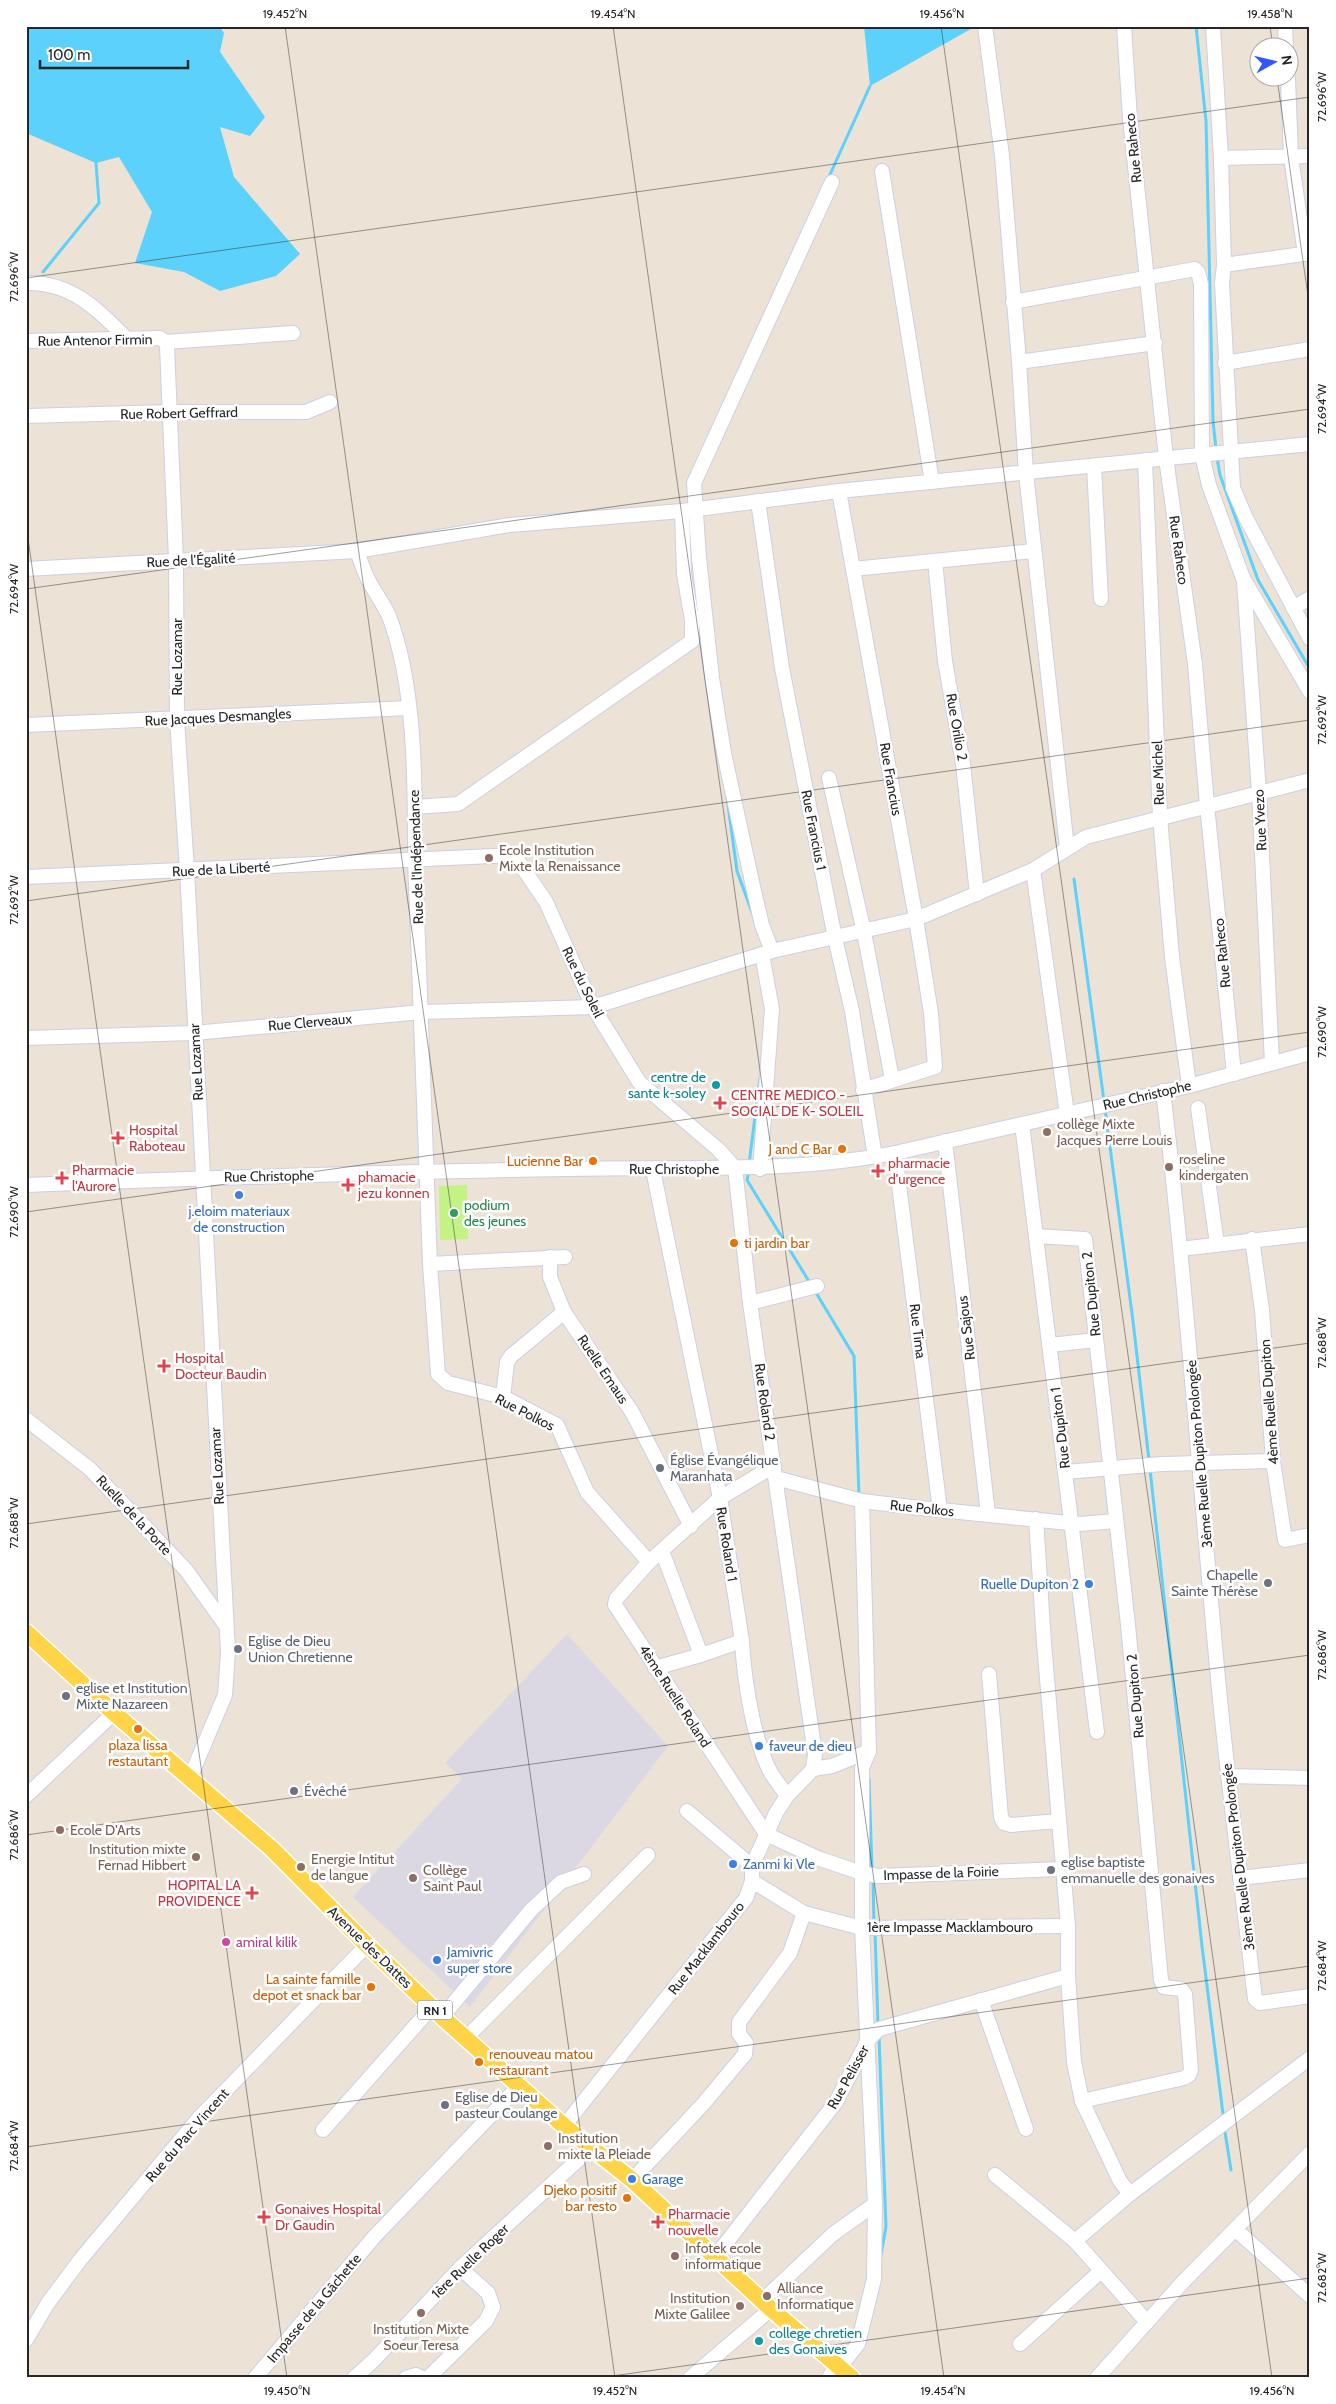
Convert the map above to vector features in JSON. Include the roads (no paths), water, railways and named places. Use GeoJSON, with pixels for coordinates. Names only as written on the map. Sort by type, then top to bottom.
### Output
{"type":"FeatureCollection","features":[{"type":"Feature","properties":{"kind":"main road","name":"Avenue des Dattes"},"geometry":{"type":"LineString","coordinates":[[26,1632],[114,1713],[272,1849],[367,1945],[437,2012],[564,2126],[632,2180],[839,2372]]}},
{"type":"Feature","properties":{"kind":"street"},"geometry":{"type":"LineString","coordinates":[[985,26],[1002,156],[1026,473],[1067,848]]}},
{"type":"Feature","properties":{"kind":"street","name":"Rue Raheco"},"geometry":{"type":"LineString","coordinates":[[1124,26],[1130,119],[1166,458],[1195,664],[1207,806],[1234,1074]]}},
{"type":"Feature","properties":{"kind":"street"},"geometry":{"type":"LineString","coordinates":[[1213,26],[1221,158],[1225,364],[1230,468],[1233,488],[1239,504],[1310,639]]}},
{"type":"Feature","properties":{"kind":"street"},"geometry":{"type":"LineString","coordinates":[[1224,265],[1307,253],[1291,157],[1288,88]]}},
{"type":"Feature","properties":{"kind":"street"},"geometry":{"type":"LineString","coordinates":[[1221,158],[1310,156]]}},
{"type":"Feature","properties":{"kind":"street"},"geometry":{"type":"LineString","coordinates":[[882,171],[932,482]]}},
{"type":"Feature","properties":{"kind":"street"},"geometry":{"type":"LineString","coordinates":[[415,807],[458,804],[692,641],[692,620],[684,574],[689,510],[694,484],[832,182]]}},
{"type":"Feature","properties":{"kind":"street"},"geometry":{"type":"LineString","coordinates":[[1013,302],[1195,269],[1198,272],[1201,284],[1204,454],[1209,485],[1243,578],[1310,692]]}},
{"type":"Feature","properties":{"kind":"street"},"geometry":{"type":"LineString","coordinates":[[26,284],[43,283],[76,293],[104,315],[126,338]]}},
{"type":"Feature","properties":{"kind":"street","name":"Rue Antenor Firmin"},"geometry":{"type":"LineString","coordinates":[[26,341],[126,338],[165,341],[293,334]]}},
{"type":"Feature","properties":{"kind":"street","name":"Rue Lozamar"},"geometry":{"type":"LineString","coordinates":[[165,341],[176,560],[177,720],[187,870],[194,1033],[228,1652],[224,1695],[190,1778]]}},
{"type":"Feature","properties":{"kind":"street"},"geometry":{"type":"LineString","coordinates":[[1019,362],[1155,343]]}},
{"type":"Feature","properties":{"kind":"street"},"geometry":{"type":"LineString","coordinates":[[1225,364],[1310,349]]}},
{"type":"Feature","properties":{"kind":"street","name":"Rue Robert Geffrard"},"geometry":{"type":"LineString","coordinates":[[26,416],[169,412],[306,412],[330,402]]}},
{"type":"Feature","properties":{"kind":"street","name":"Rue de l'Égalité"},"geometry":{"type":"LineString","coordinates":[[26,569],[356,551],[510,525],[689,510],[839,491],[1310,444]]}},
{"type":"Feature","properties":{"kind":"street","name":"Rue Michel"},"geometry":{"type":"LineString","coordinates":[[1145,460],[1160,817],[1172,957],[1189,1086]]}},
{"type":"Feature","properties":{"kind":"street"},"geometry":{"type":"LineString","coordinates":[[1094,466],[1101,599]]}},
{"type":"Feature","properties":{"kind":"street","name":"Rue Francius"},"geometry":{"type":"LineString","coordinates":[[839,491],[916,919],[931,1013],[935,1067],[892,1079]]}},
{"type":"Feature","properties":{"kind":"street","name":"Rue Francius 1"},"geometry":{"type":"LineString","coordinates":[[758,501],[782,668],[835,938],[852,1011],[875,1157]]}},
{"type":"Feature","properties":{"kind":"street"},"geometry":{"type":"LineString","coordinates":[[689,510],[699,558],[712,678],[725,762],[767,952],[772,1009],[760,1168]]}},
{"type":"Feature","properties":{"kind":"street","name":"Rue de l'Indépendance"},"geometry":{"type":"LineString","coordinates":[[356,551],[368,581],[388,616],[400,659],[409,708],[415,807],[415,859],[427,1172]]}},
{"type":"Feature","properties":{"kind":"street"},"geometry":{"type":"LineString","coordinates":[[853,569],[1034,551]]}},
{"type":"Feature","properties":{"kind":"street","name":"Rue Orilio 2"},"geometry":{"type":"LineString","coordinates":[[936,561],[945,661],[963,764],[977,894]]}},
{"type":"Feature","properties":{"kind":"street","name":"Rue Yvezo"},"geometry":{"type":"LineString","coordinates":[[1243,578],[1259,792],[1272,1063]]}},
{"type":"Feature","properties":{"kind":"street"},"geometry":{"type":"LineString","coordinates":[[1293,608],[1310,598]]}},
{"type":"Feature","properties":{"kind":"street","name":"Rue Jacques Desmangles"},"geometry":{"type":"LineString","coordinates":[[26,726],[409,708]]}},
{"type":"Feature","properties":{"kind":"street"},"geometry":{"type":"LineString","coordinates":[[829,778],[864,932],[892,1079],[863,1090]]}},
{"type":"Feature","properties":{"kind":"street","name":"Rue Clerveaux"},"geometry":{"type":"LineString","coordinates":[[26,1038],[194,1033],[422,1012],[593,1007],[767,952],[916,919],[1033,870],[1086,837],[1310,780]]}},
{"type":"Feature","properties":{"kind":"street","name":"Rue du Soleil"},"geometry":{"type":"LineString","coordinates":[[415,859],[514,855],[546,902],[593,1007],[639,1082],[720,1150],[735,1168]]}},
{"type":"Feature","properties":{"kind":"street","name":"Rue de la Liberté"},"geometry":{"type":"LineString","coordinates":[[26,877],[415,859]]}},
{"type":"Feature","properties":{"kind":"street"},"geometry":{"type":"LineString","coordinates":[[1033,870],[1067,1114]]}},
{"type":"Feature","properties":{"kind":"street","name":"Rue Christophe"},"geometry":{"type":"LineString","coordinates":[[26,1185],[572,1168],[653,1170],[760,1168],[849,1161],[895,1153],[1189,1086],[1310,1053]]}},
{"type":"Feature","properties":{"kind":"street","name":"3ème Ruelle Dupiton Prolongée"},"geometry":{"type":"LineString","coordinates":[[1163,1091],[1180,1249],[1228,1776],[1255,1999],[1260,2003],[1310,1996]]}},
{"type":"Feature","properties":{"kind":"street"},"geometry":{"type":"LineString","coordinates":[[1198,1108],[1217,1244]]}},
{"type":"Feature","properties":{"kind":"street","name":"Rue Dupiton 1"},"geometry":{"type":"LineString","coordinates":[[1022,1124],[1097,1732]]}},
{"type":"Feature","properties":{"kind":"street","name":"Rue Sajous"},"geometry":{"type":"LineString","coordinates":[[945,1141],[988,1514]]}},
{"type":"Feature","properties":{"kind":"street","name":"Rue Tima"},"geometry":{"type":"LineString","coordinates":[[895,1153],[940,1510]]}},
{"type":"Feature","properties":{"kind":"street","name":"Rue Roland 2"},"geometry":{"type":"LineString","coordinates":[[735,1168],[750,1303],[815,1754],[814,1769]]}},
{"type":"Feature","properties":{"kind":"street","name":"Rue Roland 1"},"geometry":{"type":"LineString","coordinates":[[653,1170],[720,1498],[742,1641],[743,1663],[760,1746],[771,1773],[786,1796]]}},
{"type":"Feature","properties":{"kind":"street","name":"Rue Polkos"},"geometry":{"type":"LineString","coordinates":[[427,1172],[430,1264],[438,1374],[448,1384],[504,1397],[558,1425],[587,1492],[649,1562]]}},
{"type":"Feature","properties":{"kind":"street"},"geometry":{"type":"LineString","coordinates":[[1180,1249],[1252,1239],[1310,1234]]}},
{"type":"Feature","properties":{"kind":"street","name":"Rue Dupiton 2"},"geometry":{"type":"LineString","coordinates":[[1036,1236],[1085,1239],[1111,1468],[1160,1980],[1164,1987],[1181,1989],[1185,1994],[1191,2070],[1190,2075],[1184,2078],[1082,2101]]}},
{"type":"Feature","properties":{"kind":"street","name":"4ème Ruelle Dupiton"},"geometry":{"type":"LineString","coordinates":[[1252,1239],[1262,1310],[1273,1461],[1284,1540],[1310,1535]]}},
{"type":"Feature","properties":{"kind":"street","name":"Ruelle Emaus"},"geometry":{"type":"LineString","coordinates":[[550,1257],[550,1277],[564,1312],[632,1412],[691,1526]]}},
{"type":"Feature","properties":{"kind":"street"},"geometry":{"type":"LineString","coordinates":[[430,1264],[565,1257]]}},
{"type":"Feature","properties":{"kind":"street"},"geometry":{"type":"LineString","coordinates":[[750,1303],[811,1288]]}},
{"type":"Feature","properties":{"kind":"street"},"geometry":{"type":"LineString","coordinates":[[504,1397],[507,1362],[511,1356],[564,1312]]}},
{"type":"Feature","properties":{"kind":"street"},"geometry":{"type":"LineString","coordinates":[[1050,1345],[1096,1340]]}},
{"type":"Feature","properties":{"kind":"street","name":"Ruelle de la Porte"},"geometry":{"type":"LineString","coordinates":[[26,1419],[90,1469],[186,1570],[226,1627]]}},
{"type":"Feature","properties":{"kind":"street"},"geometry":{"type":"LineString","coordinates":[[1065,1472],[1162,1464],[1273,1461]]}},
{"type":"Feature","properties":{"kind":"street"},"geometry":{"type":"LineString","coordinates":[[649,1562],[720,1498],[775,1472]]}},
{"type":"Feature","properties":{"kind":"street","name":"Rue Polkos"},"geometry":{"type":"LineString","coordinates":[[775,1472],[860,1501],[1071,1522],[1116,1520]]}},
{"type":"Feature","properties":{"kind":"street"},"geometry":{"type":"LineString","coordinates":[[839,2372],[858,2344],[874,2279],[875,2204],[862,1928],[862,1768],[869,1751],[860,1501]]}},
{"type":"Feature","properties":{"kind":"street"},"geometry":{"type":"LineString","coordinates":[[1036,1519],[1044,1653],[1068,1926],[1068,1976],[1074,2062],[1082,2101],[1120,2181],[1130,2194]]}},
{"type":"Feature","properties":{"kind":"street"},"geometry":{"type":"LineString","coordinates":[[662,1551],[701,1655]]}},
{"type":"Feature","properties":{"kind":"street","name":"4ème Ruelle Roland"},"geometry":{"type":"LineString","coordinates":[[649,1562],[615,1602],[656,1668],[766,1834]]}},
{"type":"Feature","properties":{"kind":"street"},"geometry":{"type":"LineString","coordinates":[[656,1668],[742,1641]]}},
{"type":"Feature","properties":{"kind":"street"},"geometry":{"type":"LineString","coordinates":[[988,1674],[1000,1817],[1004,1823],[1011,1825],[1059,1821]]}},
{"type":"Feature","properties":{"kind":"street"},"geometry":{"type":"LineString","coordinates":[[26,1796],[114,1713]]}},
{"type":"Feature","properties":{"kind":"street"},"geometry":{"type":"LineString","coordinates":[[814,1769],[832,1766],[869,1751]]}},
{"type":"Feature","properties":{"kind":"street","name":"Rue Macklambouro"},"geometry":{"type":"LineString","coordinates":[[564,2126],[746,1898],[752,1881],[752,1866],[786,1796],[814,1769]]}},
{"type":"Feature","properties":{"kind":"street"},"geometry":{"type":"LineString","coordinates":[[1228,1776],[1310,1778]]}},
{"type":"Feature","properties":{"kind":"street"},"geometry":{"type":"LineString","coordinates":[[687,1811],[752,1866]]}},
{"type":"Feature","properties":{"kind":"street","name":"Impasse de la Foirie"},"geometry":{"type":"LineString","coordinates":[[766,1834],[820,1859],[862,1873],[878,1876],[1063,1868]]}},
{"type":"Feature","properties":{"kind":"street"},"geometry":{"type":"LineString","coordinates":[[466,2038],[648,1855]]}},
{"type":"Feature","properties":{"kind":"street"},"geometry":{"type":"LineString","coordinates":[[1240,1878],[1310,1870]]}},
{"type":"Feature","properties":{"kind":"street"},"geometry":{"type":"LineString","coordinates":[[323,2130],[437,2012],[531,1910],[561,1882],[584,1874]]}},
{"type":"Feature","properties":{"kind":"street","name":"1ère Impasse Macklambouro"},"geometry":{"type":"LineString","coordinates":[[752,1881],[804,1913],[862,1928],[1068,1926]]}},
{"type":"Feature","properties":{"kind":"street"},"geometry":{"type":"LineString","coordinates":[[632,2180],[704,2103],[745,2054],[746,2043],[739,2034],[739,2022],[790,1953],[804,1913]]}},
{"type":"Feature","properties":{"kind":"street","name":"Rue du Parc Vincent"},"geometry":{"type":"LineString","coordinates":[[26,2340],[48,2303],[80,2260],[198,2119],[367,1945]]}},
{"type":"Feature","properties":{"kind":"street","name":"Rue Pelisser"},"geometry":{"type":"LineString","coordinates":[[715,2257],[836,2102],[868,2040],[879,2029],[1068,1976]]}},
{"type":"Feature","properties":{"kind":"street"},"geometry":{"type":"LineString","coordinates":[[981,2000],[1026,2130]]}},
{"type":"Feature","properties":{"kind":"street"},"geometry":{"type":"LineString","coordinates":[[1075,2241],[1130,2194],[1310,2058]]}},
{"type":"Feature","properties":{"kind":"street","name":"Impasse de la Gâchette"},"geometry":{"type":"LineString","coordinates":[[255,2378],[374,2238],[518,2086]]}},
{"type":"Feature","properties":{"kind":"street","name":"1ère Ruelle Roger"},"geometry":{"type":"LineString","coordinates":[[354,2378],[374,2360],[460,2268],[590,2148]]}},
{"type":"Feature","properties":{"kind":"street"},"geometry":{"type":"LineString","coordinates":[[1096,2378],[1147,2322],[1310,2153]]}},
{"type":"Feature","properties":{"kind":"street"},"geometry":{"type":"LineString","coordinates":[[994,2175],[1075,2241],[1147,2322]]}},
{"type":"Feature","properties":{"kind":"street"},"geometry":{"type":"LineString","coordinates":[[690,2378],[767,2305],[833,2234],[875,2204]]}},
{"type":"Feature","properties":{"kind":"street"},"geometry":{"type":"LineString","coordinates":[[1236,2230],[1310,2296]]}},
{"type":"Feature","properties":{"kind":"street"},"geometry":{"type":"LineString","coordinates":[[428,2378],[486,2321],[493,2306],[488,2293],[460,2268]]}},
{"type":"Feature","properties":{"kind":"street"},"geometry":{"type":"LineString","coordinates":[[1020,2344],[1101,2271]]}},
{"type":"Feature","properties":{"kind":"street"},"geometry":{"type":"LineString","coordinates":[[406,2378],[416,2375],[422,2378]]}},
{"type":"Feature","properties":{"kind":"water"},"geometry":{"type":"Polygon","coordinates":[[[26,26],[219,26],[224,33],[220,52],[265,117],[250,136],[220,127],[234,177],[300,254],[276,276],[220,291],[184,272],[135,263],[152,212],[119,157],[96,163],[26,133],[26,26]]]}},
{"type":"Feature","properties":{"kind":"water"},"geometry":{"type":"Polygon","coordinates":[[[864,26],[976,26],[870,86],[864,26]]]}},
{"type":"Feature","properties":{"kind":"waterway"},"geometry":{"type":"LineString","coordinates":[[1196,26],[1206,121],[1213,421],[1216,449]]}},
{"type":"Feature","properties":{"kind":"waterway"},"geometry":{"type":"LineString","coordinates":[[828,179],[870,86]]}},
{"type":"Feature","properties":{"kind":"waterway"},"geometry":{"type":"LineString","coordinates":[[43,272],[99,203],[96,163]]}},
{"type":"Feature","properties":{"kind":"waterway"},"geometry":{"type":"LineString","coordinates":[[1217,458],[1220,475],[1258,580],[1310,669]]}},
{"type":"Feature","properties":{"kind":"waterway"},"geometry":{"type":"LineString","coordinates":[[727,797],[737,871],[753,915]]}},
{"type":"Feature","properties":{"kind":"waterway"},"geometry":{"type":"LineString","coordinates":[[1074,879],[1104,1101]]}},
{"type":"Feature","properties":{"kind":"waterway"},"geometry":{"type":"LineString","coordinates":[[749,1164],[760,1078]]}},
{"type":"Feature","properties":{"kind":"waterway"},"geometry":{"type":"LineString","coordinates":[[1105,1109],[1149,1460]]}},
{"type":"Feature","properties":{"kind":"waterway"},"geometry":{"type":"LineString","coordinates":[[749,1170],[747,1180],[810,1283]]}},
{"type":"Feature","properties":{"kind":"waterway"},"geometry":{"type":"LineString","coordinates":[[815,1291],[854,1356],[859,1496]]}},
{"type":"Feature","properties":{"kind":"waterway"},"geometry":{"type":"LineString","coordinates":[[1150,1469],[1202,1946],[1223,2114]]}},
{"type":"Feature","properties":{"kind":"waterway"},"geometry":{"type":"LineString","coordinates":[[869,1779],[872,1870]]}},
{"type":"Feature","properties":{"kind":"waterway"},"geometry":{"type":"LineString","coordinates":[[873,1879],[874,1925]]}},
{"type":"Feature","properties":{"kind":"waterway"},"geometry":{"type":"LineString","coordinates":[[875,1931],[878,2025]]}},
{"type":"Feature","properties":{"kind":"waterway"},"geometry":{"type":"LineString","coordinates":[[879,2036],[886,2227],[881,2254]]}},
{"type":"Feature","properties":{"kind":"waterway"},"geometry":{"type":"LineString","coordinates":[[1225,2132],[1231,2170]]}},
{"type":"Feature","properties":{"kind":"place","name":"Ecole Institution Mixte la Renaissance"},"geometry":{"type":"Point","coordinates":[489,858]}},
{"type":"Feature","properties":{"kind":"place","name":"centre de sante k-soley"},"geometry":{"type":"Point","coordinates":[716,1085]}},
{"type":"Feature","properties":{"kind":"place","name":"CENTRE MEDICO - SOCIAL DE K- SOLEIL"},"geometry":{"type":"Point","coordinates":[720,1103]}},
{"type":"Feature","properties":{"kind":"place","name":"collège Mixte Jacques Pierre Louis"},"geometry":{"type":"Point","coordinates":[1047,1132]}},
{"type":"Feature","properties":{"kind":"place","name":"Hospital Raboteau"},"geometry":{"type":"Point","coordinates":[118,1138]}},
{"type":"Feature","properties":{"kind":"place","name":"J and C Bar"},"geometry":{"type":"Point","coordinates":[842,1149]}},
{"type":"Feature","properties":{"kind":"place","name":"Lucienne Bar"},"geometry":{"type":"Point","coordinates":[593,1161]}},
{"type":"Feature","properties":{"kind":"place","name":"roseline kindergaten"},"geometry":{"type":"Point","coordinates":[1169,1167]}},
{"type":"Feature","properties":{"kind":"place","name":"pharmacie d'urgence"},"geometry":{"type":"Point","coordinates":[878,1171]}},
{"type":"Feature","properties":{"kind":"place","name":"Pharmacie l'Aurore"},"geometry":{"type":"Point","coordinates":[62,1178]}},
{"type":"Feature","properties":{"kind":"place","name":"phamacie jezu konnen"},"geometry":{"type":"Point","coordinates":[348,1185]}},
{"type":"Feature","properties":{"kind":"place","name":"j.eloim materiaux de construction"},"geometry":{"type":"Point","coordinates":[239,1195]}},
{"type":"Feature","properties":{"kind":"place","name":"podium des jeunes"},"geometry":{"type":"Point","coordinates":[454,1213]}},
{"type":"Feature","properties":{"kind":"place","name":"ti jardin bar"},"geometry":{"type":"Point","coordinates":[734,1243]}},
{"type":"Feature","properties":{"kind":"place","name":"Hospital Docteur Baudin"},"geometry":{"type":"Point","coordinates":[164,1366]}},
{"type":"Feature","properties":{"kind":"place","name":"Église Évangélique Maranhata"},"geometry":{"type":"Point","coordinates":[660,1468]}},
{"type":"Feature","properties":{"kind":"place","name":"Chapelle Sainte Thérèse"},"geometry":{"type":"Point","coordinates":[1268,1583]}},
{"type":"Feature","properties":{"kind":"place","name":"Ruelle Dupiton 2"},"geometry":{"type":"Point","coordinates":[1089,1584]}},
{"type":"Feature","properties":{"kind":"place","name":"Eglise de Dieu Union Chretienne"},"geometry":{"type":"Point","coordinates":[238,1649]}},
{"type":"Feature","properties":{"kind":"place","name":"eglise et Institution Mixte Nazareen"},"geometry":{"type":"Point","coordinates":[66,1696]}},
{"type":"Feature","properties":{"kind":"place","name":"plaza lissa restautant"},"geometry":{"type":"Point","coordinates":[138,1729]}},
{"type":"Feature","properties":{"kind":"place","name":"faveur de dieu"},"geometry":{"type":"Point","coordinates":[759,1746]}},
{"type":"Feature","properties":{"kind":"place","name":"Évêché"},"geometry":{"type":"Point","coordinates":[294,1791]}},
{"type":"Feature","properties":{"kind":"place","name":"Ecole D'Arts"},"geometry":{"type":"Point","coordinates":[60,1830]}},
{"type":"Feature","properties":{"kind":"place","name":"Institution mixte Fernad Hibbert"},"geometry":{"type":"Point","coordinates":[196,1857]}},
{"type":"Feature","properties":{"kind":"place","name":"Zanmi ki Vle"},"geometry":{"type":"Point","coordinates":[733,1864]}},
{"type":"Feature","properties":{"kind":"place","name":"Energie Intitut de langue"},"geometry":{"type":"Point","coordinates":[301,1867]}},
{"type":"Feature","properties":{"kind":"place","name":"eglise baptiste emmanuelle des gonaives"},"geometry":{"type":"Point","coordinates":[1051,1870]}},
{"type":"Feature","properties":{"kind":"place","name":"Collège Saint Paul"},"geometry":{"type":"Point","coordinates":[413,1878]}},
{"type":"Feature","properties":{"kind":"place","name":"HOPITAL LA PROVIDENCE"},"geometry":{"type":"Point","coordinates":[252,1893]}},
{"type":"Feature","properties":{"kind":"place","name":"amiral kilik"},"geometry":{"type":"Point","coordinates":[226,1942]}},
{"type":"Feature","properties":{"kind":"place","name":"Jamivric super store"},"geometry":{"type":"Point","coordinates":[437,1960]}},
{"type":"Feature","properties":{"kind":"place","name":"La sainte famille depot et snack bar"},"geometry":{"type":"Point","coordinates":[371,1987]}},
{"type":"Feature","properties":{"kind":"place","name":"renouveau matou restaurant"},"geometry":{"type":"Point","coordinates":[479,2062]}},
{"type":"Feature","properties":{"kind":"place","name":"Eglise de Dieu pasteur Coulange"},"geometry":{"type":"Point","coordinates":[445,2105]}},
{"type":"Feature","properties":{"kind":"place","name":"Institution mixte la Pleiade"},"geometry":{"type":"Point","coordinates":[548,2146]}},
{"type":"Feature","properties":{"kind":"place","name":"Garage"},"geometry":{"type":"Point","coordinates":[632,2179]}},
{"type":"Feature","properties":{"kind":"place","name":"Djeko positif bar resto"},"geometry":{"type":"Point","coordinates":[627,2198]}},
{"type":"Feature","properties":{"kind":"place","name":"Gonaives Hospital Dr Gaudin"},"geometry":{"type":"Point","coordinates":[264,2217]}},
{"type":"Feature","properties":{"kind":"place","name":"Pharmacie nouvelle"},"geometry":{"type":"Point","coordinates":[658,2222]}},
{"type":"Feature","properties":{"kind":"place","name":"Infotek ecole informatique"},"geometry":{"type":"Point","coordinates":[675,2256]}},
{"type":"Feature","properties":{"kind":"place","name":"Alliance Informatique"},"geometry":{"type":"Point","coordinates":[767,2296]}},
{"type":"Feature","properties":{"kind":"place","name":"Institution Mixte Galilee"},"geometry":{"type":"Point","coordinates":[740,2306]}},
{"type":"Feature","properties":{"kind":"place","name":"Institution Mixte Soeur Teresa"},"geometry":{"type":"Point","coordinates":[421,2313]}},
{"type":"Feature","properties":{"kind":"place","name":"college chretien des Gonaives"},"geometry":{"type":"Point","coordinates":[759,2341]}}]}
